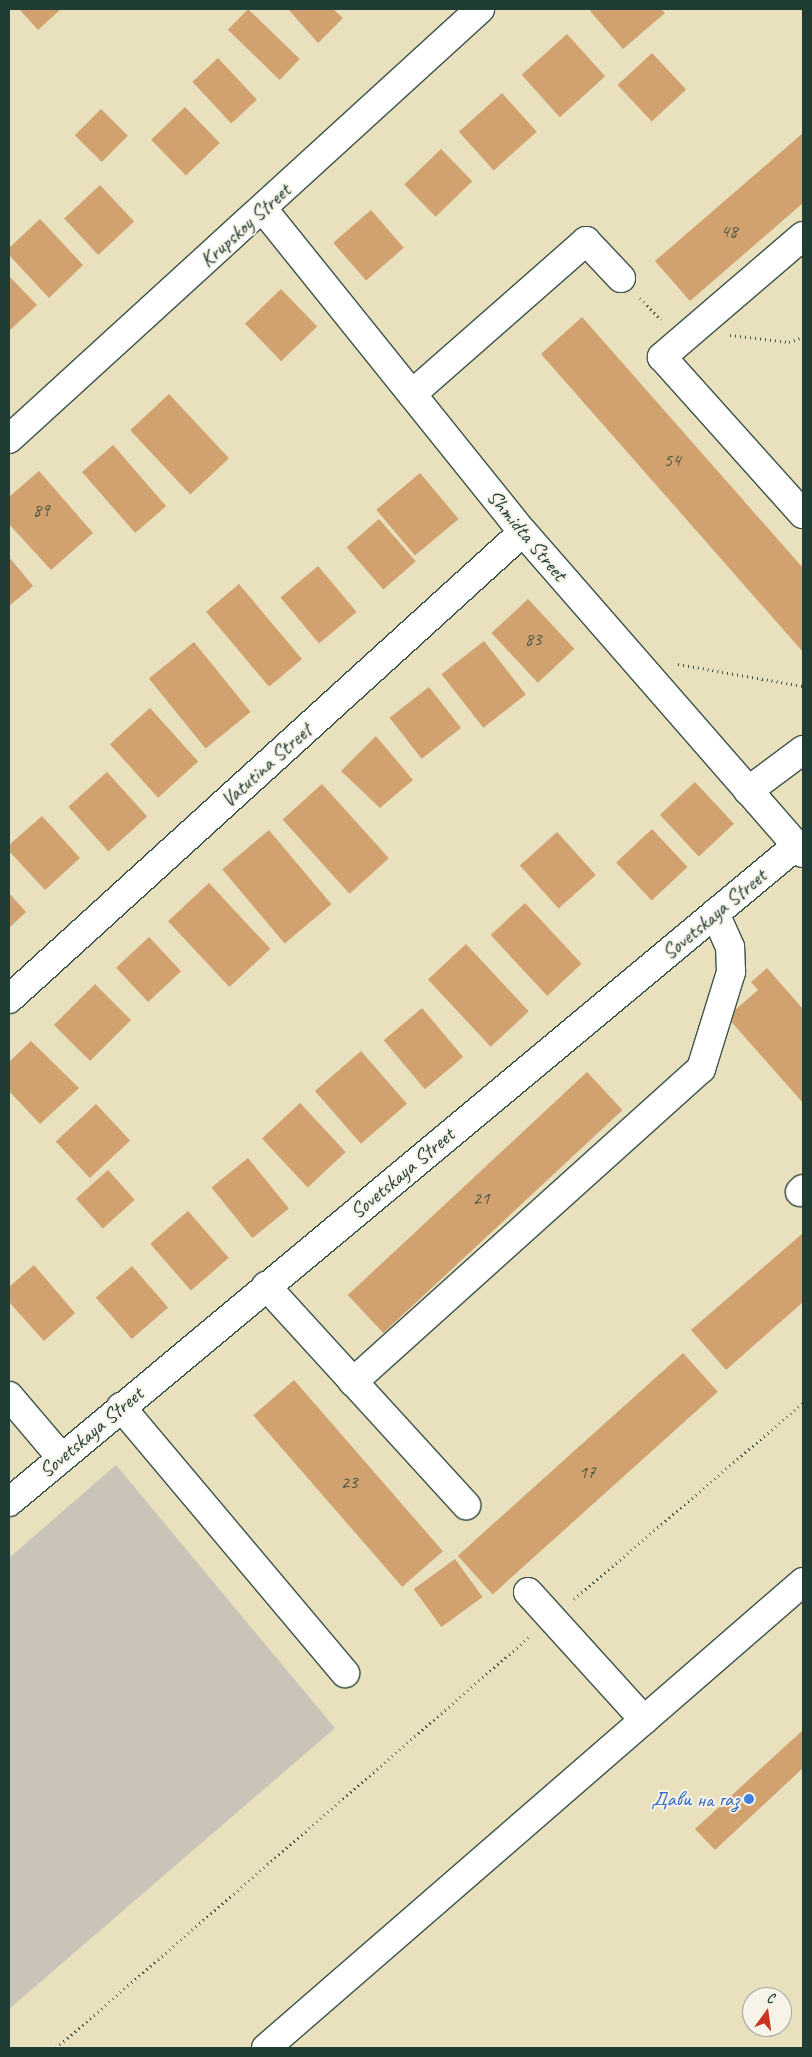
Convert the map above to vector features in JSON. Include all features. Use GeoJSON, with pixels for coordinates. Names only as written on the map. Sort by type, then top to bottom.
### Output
{"type":"FeatureCollection","features":[{"type":"Feature","properties":{"kind":"main road","name":"Krupskoy Street"},"geometry":{"type":"LineString","coordinates":[[9,440],[480,9]]}},
{"type":"Feature","properties":{"kind":"main road","name":"Shmidta Street"},"geometry":{"type":"LineString","coordinates":[[263,209],[522,532],[800,849]]}},
{"type":"Feature","properties":{"kind":"main road"},"geometry":{"type":"LineString","coordinates":[[797,496],[662,357],[803,236]]}},
{"type":"Feature","properties":{"kind":"main road"},"geometry":{"type":"LineString","coordinates":[[412,394],[586,241],[620,278]]}},
{"type":"Feature","properties":{"kind":"main road","name":"Vatutina Street"},"geometry":{"type":"LineString","coordinates":[[9,999],[522,532]]}},
{"type":"Feature","properties":{"kind":"main road"},"geometry":{"type":"LineString","coordinates":[[748,791],[803,750]]}},
{"type":"Feature","properties":{"kind":"main road","name":"Sovetskaya Street"},"geometry":{"type":"LineString","coordinates":[[9,1502],[120,1407],[715,913],[800,849]]}},
{"type":"Feature","properties":{"kind":"main road"},"geometry":{"type":"LineString","coordinates":[[353,1382],[701,1069],[731,972],[730,947],[715,913]]}},
{"type":"Feature","properties":{"kind":"main road"},"geometry":{"type":"LineString","coordinates":[[266,1286],[466,1505]]}},
{"type":"Feature","properties":{"kind":"main road"},"geometry":{"type":"LineString","coordinates":[[9,1396],[61,1457]]}},
{"type":"Feature","properties":{"kind":"main road"},"geometry":{"type":"LineString","coordinates":[[120,1407],[344,1672]]}},
{"type":"Feature","properties":{"kind":"main road"},"geometry":{"type":"LineString","coordinates":[[266,2048],[803,1582]]}},
{"type":"Feature","properties":{"kind":"main road"},"geometry":{"type":"LineString","coordinates":[[528,1592],[644,1720]]}},
{"type":"Feature","properties":{"kind":"path"},"geometry":{"type":"LineString","coordinates":[[620,278],[690,333],[745,340],[789,342],[803,338]]}},
{"type":"Feature","properties":{"kind":"path"},"geometry":{"type":"LineString","coordinates":[[673,662],[803,686]]}},
{"type":"Feature","properties":{"kind":"path"},"geometry":{"type":"LineString","coordinates":[[56,2048],[803,1403]]}},
{"type":"Feature","properties":{"kind":"shaded area"},"geometry":{"type":"Polygon","coordinates":[[[116,1465],[335,1728],[9,2009],[9,1558],[116,1465]]]}},
{"type":"Feature","properties":{"kind":"building"},"geometry":{"type":"Polygon","coordinates":[[[19,9],[61,9],[38,30],[19,9]]]}},
{"type":"Feature","properties":{"kind":"building"},"geometry":{"type":"Polygon","coordinates":[[[248,9],[300,59],[280,80],[228,30],[248,9]]]}},
{"type":"Feature","properties":{"kind":"building"},"geometry":{"type":"Polygon","coordinates":[[[288,9],[333,9],[343,18],[318,43],[288,9]]]}},
{"type":"Feature","properties":{"kind":"building"},"geometry":{"type":"Polygon","coordinates":[[[593,9],[661,9],[665,13],[623,49],[590,11],[593,9]]]}},
{"type":"Feature","properties":{"kind":"building"},"geometry":{"type":"Polygon","coordinates":[[[567,34],[605,76],[560,117],[522,75],[567,34]]]}},
{"type":"Feature","properties":{"kind":"building"},"geometry":{"type":"Polygon","coordinates":[[[652,53],[686,90],[652,122],[618,85],[652,53]]]}},
{"type":"Feature","properties":{"kind":"building"},"geometry":{"type":"Polygon","coordinates":[[[218,58],[257,100],[231,124],[192,82],[218,58]]]}},
{"type":"Feature","properties":{"kind":"building"},"geometry":{"type":"Polygon","coordinates":[[[502,93],[537,132],[494,170],[459,132],[502,93]]]}},
{"type":"Feature","properties":{"kind":"building"},"geometry":{"type":"Polygon","coordinates":[[[185,107],[220,143],[186,176],[151,140],[185,107]]]}},
{"type":"Feature","properties":{"kind":"building"},"geometry":{"type":"Polygon","coordinates":[[[101,109],[128,136],[102,162],[75,135],[101,109]]]}},
{"type":"Feature","properties":{"kind":"building"},"geometry":{"type":"Polygon","coordinates":[[[803,133],[803,203],[690,301],[655,261],[803,133]]]}},
{"type":"Feature","properties":{"kind":"building"},"geometry":{"type":"Polygon","coordinates":[[[441,149],[472,181],[436,217],[404,184],[441,149]]]}},
{"type":"Feature","properties":{"kind":"building"},"geometry":{"type":"Polygon","coordinates":[[[100,185],[134,222],[98,255],[64,218],[100,185]]]}},
{"type":"Feature","properties":{"kind":"building"},"geometry":{"type":"Polygon","coordinates":[[[371,210],[404,248],[366,281],[333,243],[371,210]]]}},
{"type":"Feature","properties":{"kind":"building"},"geometry":{"type":"Polygon","coordinates":[[[40,219],[83,265],[49,298],[9,255],[9,248],[40,219]]]}},
{"type":"Feature","properties":{"kind":"building"},"geometry":{"type":"Polygon","coordinates":[[[9,276],[37,305],[9,331],[9,276]]]}},
{"type":"Feature","properties":{"kind":"building"},"geometry":{"type":"Polygon","coordinates":[[[281,289],[317,326],[281,361],[245,324],[281,289]]]}},
{"type":"Feature","properties":{"kind":"building"},"geometry":{"type":"Polygon","coordinates":[[[582,317],[803,568],[803,652],[541,354],[582,317]]]}},
{"type":"Feature","properties":{"kind":"building"},"geometry":{"type":"Polygon","coordinates":[[[169,394],[229,458],[190,495],[130,430],[169,394]]]}},
{"type":"Feature","properties":{"kind":"building"},"geometry":{"type":"Polygon","coordinates":[[[113,445],[166,506],[135,533],[82,472],[113,445]]]}},
{"type":"Feature","properties":{"kind":"building"},"geometry":{"type":"Polygon","coordinates":[[[39,471],[93,533],[51,570],[9,524],[9,497],[39,471]]]}},
{"type":"Feature","properties":{"kind":"building"},"geometry":{"type":"Polygon","coordinates":[[[420,473],[459,519],[415,556],[376,510],[420,473]]]}},
{"type":"Feature","properties":{"kind":"building"},"geometry":{"type":"Polygon","coordinates":[[[379,519],[416,561],[383,589],[347,547],[379,519]]]}},
{"type":"Feature","properties":{"kind":"building"},"geometry":{"type":"Polygon","coordinates":[[[9,557],[33,586],[9,606],[9,557]]]}},
{"type":"Feature","properties":{"kind":"building"},"geometry":{"type":"Polygon","coordinates":[[[318,566],[357,612],[319,643],[280,597],[318,566]]]}},
{"type":"Feature","properties":{"kind":"building"},"geometry":{"type":"Polygon","coordinates":[[[239,584],[302,659],[269,687],[206,612],[239,584]]]}},
{"type":"Feature","properties":{"kind":"building"},"geometry":{"type":"Polygon","coordinates":[[[528,599],[574,649],[538,683],[491,633],[528,599]]]}},
{"type":"Feature","properties":{"kind":"building"},"geometry":{"type":"Polygon","coordinates":[[[484,641],[526,695],[483,728],[441,674],[484,641]]]}},
{"type":"Feature","properties":{"kind":"building"},"geometry":{"type":"Polygon","coordinates":[[[194,642],[251,712],[206,748],[149,679],[194,642]]]}},
{"type":"Feature","properties":{"kind":"building"},"geometry":{"type":"Polygon","coordinates":[[[429,687],[461,728],[422,759],[390,718],[429,687]]]}},
{"type":"Feature","properties":{"kind":"building"},"geometry":{"type":"Polygon","coordinates":[[[150,708],[198,762],[158,798],[110,744],[150,708]]]}},
{"type":"Feature","properties":{"kind":"building"},"geometry":{"type":"Polygon","coordinates":[[[376,736],[413,780],[380,808],[341,771],[376,736]]]}},
{"type":"Feature","properties":{"kind":"building"},"geometry":{"type":"Polygon","coordinates":[[[107,772],[147,817],[109,851],[68,807],[107,772]]]}},
{"type":"Feature","properties":{"kind":"building"},"geometry":{"type":"Polygon","coordinates":[[[695,782],[734,824],[699,856],[660,815],[695,782]]]}},
{"type":"Feature","properties":{"kind":"building"},"geometry":{"type":"Polygon","coordinates":[[[322,784],[389,858],[350,894],[283,819],[322,784]]]}},
{"type":"Feature","properties":{"kind":"building"},"geometry":{"type":"Polygon","coordinates":[[[42,816],[80,858],[45,890],[9,851],[9,845],[42,816]]]}},
{"type":"Feature","properties":{"kind":"building"},"geometry":{"type":"Polygon","coordinates":[[[652,829],[687,867],[652,900],[616,862],[652,829]]]}},
{"type":"Feature","properties":{"kind":"building"},"geometry":{"type":"Polygon","coordinates":[[[269,830],[331,904],[285,944],[222,869],[269,830]]]}},
{"type":"Feature","properties":{"kind":"building"},"geometry":{"type":"Polygon","coordinates":[[[557,832],[596,875],[559,909],[520,865],[557,832]]]}},
{"type":"Feature","properties":{"kind":"building"},"geometry":{"type":"Polygon","coordinates":[[[209,883],[270,949],[229,987],[168,921],[209,883]]]}},
{"type":"Feature","properties":{"kind":"building"},"geometry":{"type":"Polygon","coordinates":[[[9,893],[26,912],[9,928],[9,893]]]}},
{"type":"Feature","properties":{"kind":"building"},"geometry":{"type":"Polygon","coordinates":[[[525,903],[582,964],[547,996],[491,935],[525,903]]]}},
{"type":"Feature","properties":{"kind":"building"},"geometry":{"type":"Polygon","coordinates":[[[149,937],[181,971],[148,1002],[116,968],[149,937]]]}},
{"type":"Feature","properties":{"kind":"building"},"geometry":{"type":"Polygon","coordinates":[[[466,944],[529,1011],[491,1047],[428,979],[466,944]]]}},
{"type":"Feature","properties":{"kind":"building"},"geometry":{"type":"Polygon","coordinates":[[[767,968],[803,1009],[803,1103],[727,1017],[758,990],[751,982],[767,968]]]}},
{"type":"Feature","properties":{"kind":"building"},"geometry":{"type":"Polygon","coordinates":[[[95,984],[131,1020],[90,1061],[54,1025],[95,984]]]}},
{"type":"Feature","properties":{"kind":"building"},"geometry":{"type":"Polygon","coordinates":[[[422,1008],[463,1057],[425,1089],[384,1040],[422,1008]]]}},
{"type":"Feature","properties":{"kind":"building"},"geometry":{"type":"Polygon","coordinates":[[[31,1041],[79,1088],[40,1124],[9,1091],[9,1062],[31,1041]]]}},
{"type":"Feature","properties":{"kind":"building"},"geometry":{"type":"Polygon","coordinates":[[[361,1051],[407,1104],[361,1144],[315,1091],[361,1051]]]}},
{"type":"Feature","properties":{"kind":"building"},"geometry":{"type":"Polygon","coordinates":[[[587,1072],[622,1110],[383,1333],[348,1295],[587,1072]]]}},
{"type":"Feature","properties":{"kind":"building"},"geometry":{"type":"Polygon","coordinates":[[[300,1103],[346,1152],[308,1187],[262,1138],[300,1103]]]}},
{"type":"Feature","properties":{"kind":"building"},"geometry":{"type":"Polygon","coordinates":[[[96,1104],[130,1141],[90,1178],[56,1142],[96,1104]]]}},
{"type":"Feature","properties":{"kind":"building"},"geometry":{"type":"Polygon","coordinates":[[[248,1158],[289,1209],[252,1238],[211,1188],[248,1158]]]}},
{"type":"Feature","properties":{"kind":"building"},"geometry":{"type":"Polygon","coordinates":[[[108,1170],[135,1200],[103,1228],[76,1199],[108,1170]]]}},
{"type":"Feature","properties":{"kind":"building"},"geometry":{"type":"Polygon","coordinates":[[[188,1211],[229,1258],[191,1291],[150,1244],[188,1211]]]}},
{"type":"Feature","properties":{"kind":"building"},"geometry":{"type":"Polygon","coordinates":[[[803,1233],[803,1302],[726,1370],[691,1330],[803,1233]]]}},
{"type":"Feature","properties":{"kind":"building"},"geometry":{"type":"Polygon","coordinates":[[[34,1265],[75,1313],[44,1341],[9,1302],[9,1287],[34,1265]]]}},
{"type":"Feature","properties":{"kind":"building"},"geometry":{"type":"Polygon","coordinates":[[[132,1266],[168,1308],[132,1339],[96,1297],[132,1266]]]}},
{"type":"Feature","properties":{"kind":"building"},"geometry":{"type":"Polygon","coordinates":[[[683,1353],[718,1392],[493,1594],[458,1556],[683,1353]]]}},
{"type":"Feature","properties":{"kind":"building"},"geometry":{"type":"Polygon","coordinates":[[[294,1380],[443,1551],[402,1587],[253,1415],[294,1380]]]}},
{"type":"Feature","properties":{"kind":"building"},"geometry":{"type":"Polygon","coordinates":[[[455,1559],[483,1597],[441,1627],[414,1589],[455,1559]]]}},
{"type":"Feature","properties":{"kind":"building","name":"Дави на газ"},"geometry":{"type":"Polygon","coordinates":[[[803,1730],[803,1768],[715,1850],[695,1829],[803,1730]]]}},
{"type":"Feature","properties":{"kind":"place","name":"Дави на газ"},"geometry":{"type":"Point","coordinates":[749,1799]}}]}
